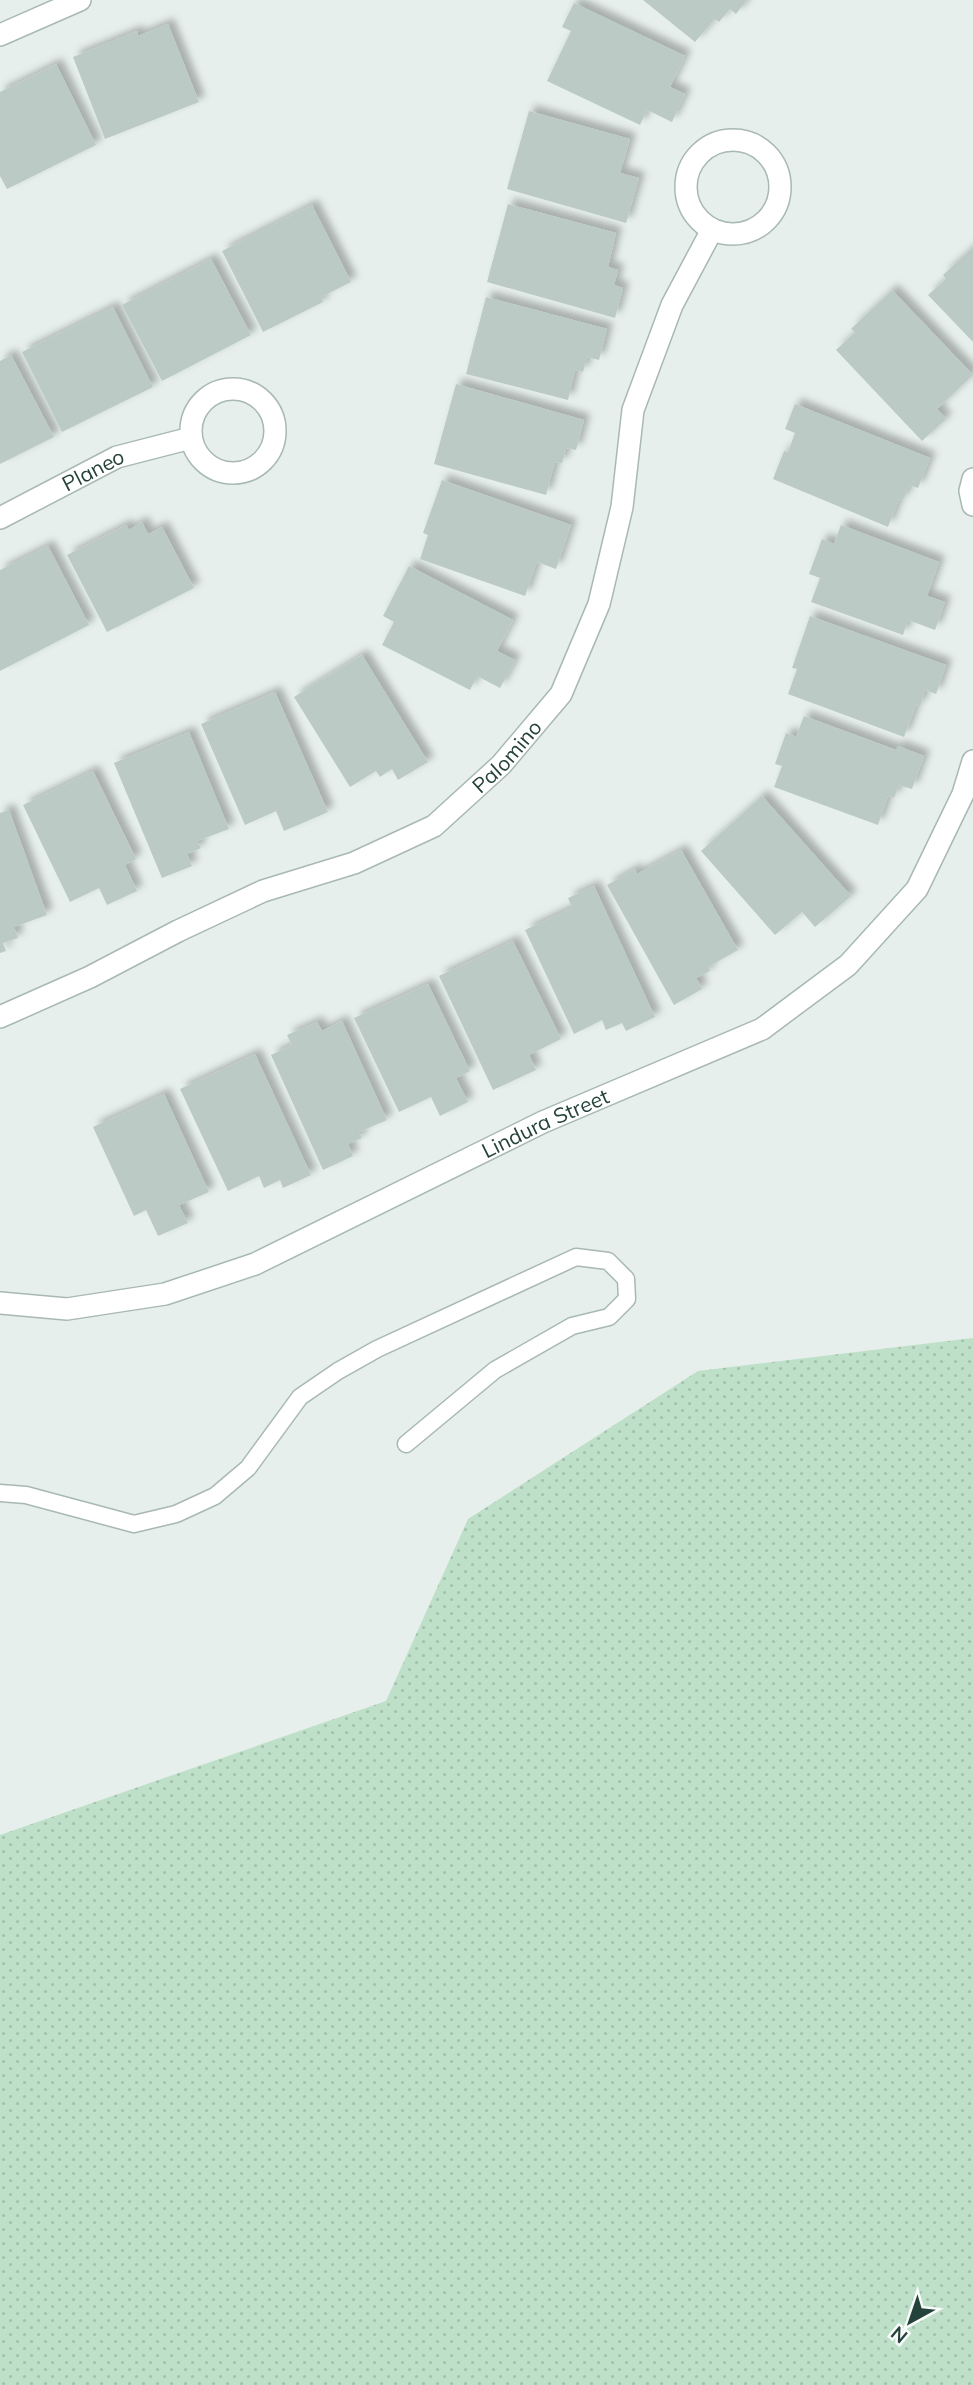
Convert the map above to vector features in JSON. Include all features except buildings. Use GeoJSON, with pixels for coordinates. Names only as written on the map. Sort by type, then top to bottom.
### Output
{"type":"FeatureCollection","features":[{"type":"Feature","properties":{"kind":"street"},"geometry":{"type":"LineString","coordinates":[[0,35],[80,0]]}},
{"type":"Feature","properties":{"kind":"street"},"geometry":{"type":"LineString","coordinates":[[736,140],[754,145],[769,156],[778,172],[780,190],[776,209],[764,223],[748,232],[730,235],[712,230],[697,219],[688,203],[685,184],[690,166],[701,152],[717,142],[736,140]]}},
{"type":"Feature","properties":{"kind":"street","name":"Palomino"},"geometry":{"type":"LineString","coordinates":[[0,1017],[90,977],[263,891],[354,863],[434,826],[501,765],[561,694],[599,604],[622,507],[633,410],[672,305],[712,230]]}},
{"type":"Feature","properties":{"kind":"street"},"geometry":{"type":"LineString","coordinates":[[225,389],[242,389],[257,396],[269,409],[275,424],[275,440],[268,456],[256,468],[241,474],[224,473],[208,466],[197,454],[191,438],[191,422],[198,407],[210,395],[225,389]]}},
{"type":"Feature","properties":{"kind":"street","name":"Planeo"},"geometry":{"type":"LineString","coordinates":[[0,518],[117,457],[191,438]]}},
{"type":"Feature","properties":{"kind":"street"},"geometry":{"type":"LineString","coordinates":[[973,479],[973,505]]}},
{"type":"Feature","properties":{"kind":"street","name":"Lindura Street"},"geometry":{"type":"LineString","coordinates":[[0,1303],[67,1309],[165,1294],[255,1264],[543,1122],[762,1029],[848,965],[917,889],[963,794],[973,761]]}},
{"type":"Feature","properties":{"kind":"lane"},"geometry":{"type":"LineString","coordinates":[[0,1493],[26,1494],[134,1524],[176,1514],[215,1496],[248,1468],[300,1397],[377,1349],[576,1257],[608,1261],[626,1279],[627,1299],[609,1317],[572,1326],[495,1370],[406,1444]]}},
{"type":"Feature","properties":{"kind":"green space"},"geometry":{"type":"Polygon","coordinates":[[[973,1338],[973,2385],[0,2385],[0,1835],[386,1701],[468,1519],[698,1371],[973,1338]]]}}]}
